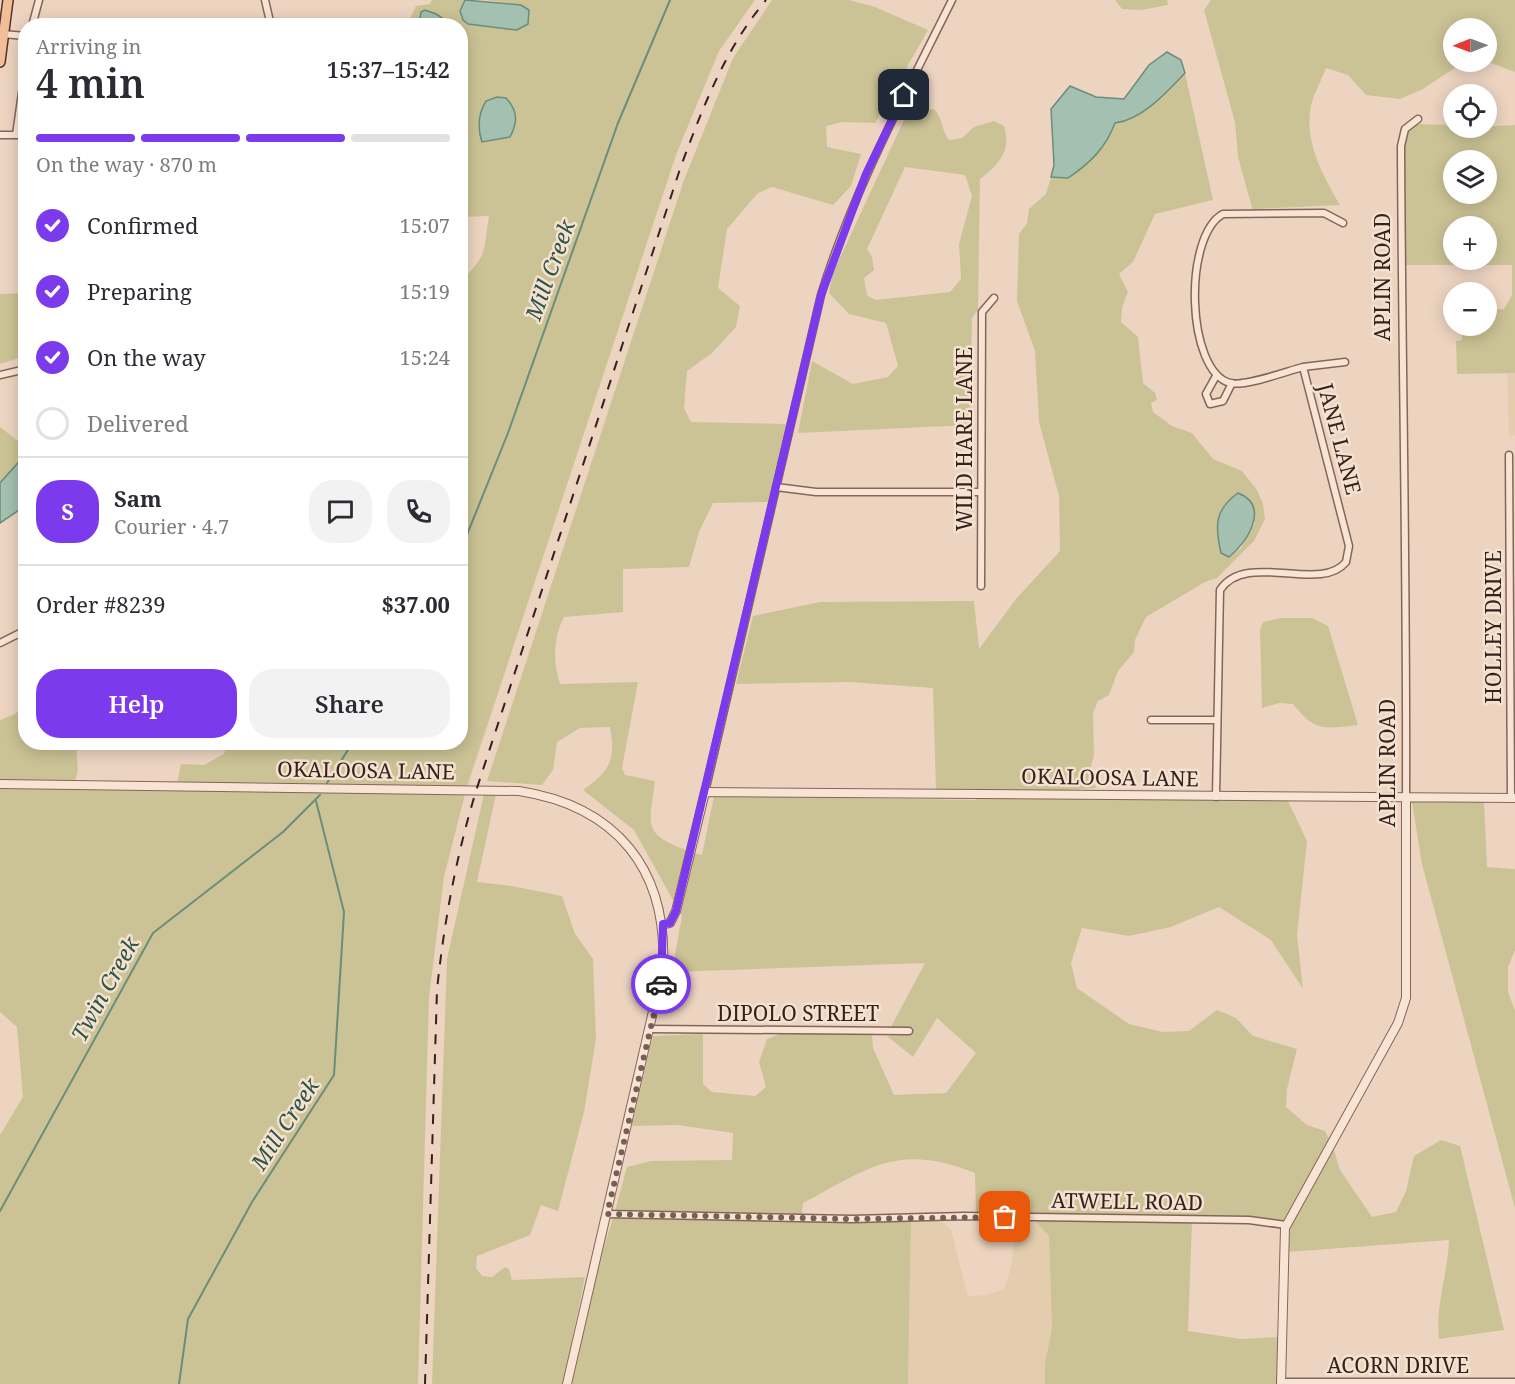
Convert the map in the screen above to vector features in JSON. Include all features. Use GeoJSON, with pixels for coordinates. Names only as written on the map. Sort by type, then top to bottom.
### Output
{"type":"FeatureCollection","features":[{"type":"Feature","properties":{"kind":"main road"},"geometry":{"type":"LineString","coordinates":[[0,62],[8,0]]}},
{"type":"Feature","properties":{"kind":"street"},"geometry":{"type":"LineString","coordinates":[[34,18],[39,0]]}},
{"type":"Feature","properties":{"kind":"street"},"geometry":{"type":"LineString","coordinates":[[266,0],[269,18]]}},
{"type":"Feature","properties":{"kind":"street"},"geometry":{"type":"LineString","coordinates":[[663,924],[670,923],[676,911],[831,262],[866,174],[952,0]]}},
{"type":"Feature","properties":{"kind":"street"},"geometry":{"type":"LineString","coordinates":[[2,34],[18,35]]}},
{"type":"Feature","properties":{"kind":"street","name":"APLIN ROAD"},"geometry":{"type":"LineString","coordinates":[[1281,1383],[1286,1225],[1403,1010],[1407,990],[1407,584],[1401,375],[1401,146],[1405,129],[1418,119]]}},
{"type":"Feature","properties":{"kind":"street"},"geometry":{"type":"LineString","coordinates":[[0,135],[16,135],[18,121]]}},
{"type":"Feature","properties":{"kind":"street"},"geometry":{"type":"LineString","coordinates":[[1216,376],[1206,394],[1210,404],[1222,401],[1232,383],[1216,376],[1208,362],[1193,294],[1205,235],[1211,224],[1216,218],[1231,213],[1324,213],[1343,223]]}},
{"type":"Feature","properties":{"kind":"street","name":"WILD HARE LANE"},"geometry":{"type":"LineString","coordinates":[[981,586],[982,312],[994,298]]}},
{"type":"Feature","properties":{"kind":"street"},"geometry":{"type":"LineString","coordinates":[[1303,367],[1346,362]]}},
{"type":"Feature","properties":{"kind":"street","name":"JANE LANE"},"geometry":{"type":"LineString","coordinates":[[1216,797],[1218,596],[1225,583],[1245,573],[1328,573],[1343,566],[1348,554],[1347,536],[1303,367],[1232,383]]}},
{"type":"Feature","properties":{"kind":"street"},"geometry":{"type":"LineString","coordinates":[[0,375],[18,371]]}},
{"type":"Feature","properties":{"kind":"street","name":"HOLLEY DRIVE"},"geometry":{"type":"LineString","coordinates":[[1509,455],[1513,798]]}},
{"type":"Feature","properties":{"kind":"street"},"geometry":{"type":"LineString","coordinates":[[776,487],[816,492],[981,492]]}},
{"type":"Feature","properties":{"kind":"street"},"geometry":{"type":"LineString","coordinates":[[0,643],[18,634]]}},
{"type":"Feature","properties":{"kind":"street"},"geometry":{"type":"LineString","coordinates":[[1151,720],[1217,720]]}},
{"type":"Feature","properties":{"kind":"street","name":"OKALOOSA LANE"},"geometry":{"type":"LineString","coordinates":[[0,784],[519,791],[546,795],[586,811],[628,846],[651,882],[663,924],[663,968],[567,1384]]}},
{"type":"Feature","properties":{"kind":"street","name":"OKALOOSA LANE"},"geometry":{"type":"LineString","coordinates":[[705,792],[1513,798]]}},
{"type":"Feature","properties":{"kind":"street","name":"DIPOLO STREET"},"geometry":{"type":"LineString","coordinates":[[650,1029],[909,1031]]}},
{"type":"Feature","properties":{"kind":"street","name":"ATWELL ROAD"},"geometry":{"type":"LineString","coordinates":[[607,1214],[852,1219],[964,1216],[1249,1220],[1286,1225]]}},
{"type":"Feature","properties":{"kind":"street","name":"ACORN DRIVE"},"geometry":{"type":"LineString","coordinates":[[1281,1383],[1515,1382]]}},
{"type":"Feature","properties":{"kind":"shaded area"},"geometry":{"type":"Polygon","coordinates":[[[432,0],[465,0],[460,11],[468,18],[442,18],[436,14],[426,18],[410,18],[416,6],[430,4],[432,0]]]}},
{"type":"Feature","properties":{"kind":"shaded area"},"geometry":{"type":"Polygon","coordinates":[[[465,0],[521,5],[529,10],[528,24],[517,30],[468,24],[468,18],[462,18],[460,11],[465,0]]]}},
{"type":"Feature","properties":{"kind":"shaded area"},"geometry":{"type":"Polygon","coordinates":[[[486,0],[755,0],[719,51],[676,155],[467,787],[177,783],[181,764],[204,765],[224,754],[225,750],[468,750],[468,274],[483,252],[489,216],[468,217],[468,18],[476,25],[517,30],[528,24],[529,10],[521,5],[486,0]]]}},
{"type":"Feature","properties":{"kind":"shaded area"},"geometry":{"type":"Polygon","coordinates":[[[772,0],[849,0],[875,7],[928,30],[875,123],[843,122],[826,126],[827,147],[861,154],[851,186],[833,205],[772,187],[758,193],[727,229],[718,288],[740,306],[736,327],[712,353],[687,371],[684,408],[691,422],[786,424],[768,502],[713,503],[699,532],[689,567],[623,569],[623,612],[564,617],[560,625],[555,659],[560,684],[638,682],[622,768],[625,775],[655,781],[651,808],[652,826],[662,839],[687,850],[674,902],[634,830],[583,790],[599,777],[609,764],[612,748],[610,727],[580,728],[557,742],[553,770],[542,785],[487,781],[684,180],[733,58],[772,0]]]}},
{"type":"Feature","properties":{"kind":"shaded area"},"geometry":{"type":"Polygon","coordinates":[[[1115,0],[1167,0],[1168,5],[1141,10],[1122,9],[1115,0]]]}},
{"type":"Feature","properties":{"kind":"shaded area"},"geometry":{"type":"Polygon","coordinates":[[[1211,0],[1515,0],[1515,72],[1497,65],[1497,18],[1443,18],[1443,72],[1448,72],[1423,89],[1400,99],[1366,95],[1348,75],[1326,68],[1312,101],[1309,125],[1318,161],[1340,205],[1253,211],[1238,157],[1235,122],[1204,10],[1211,0]]]}},
{"type":"Feature","properties":{"kind":"shaded area"},"geometry":{"type":"Polygon","coordinates":[[[425,10],[442,18],[420,18],[421,12],[425,10]]]}},
{"type":"Feature","properties":{"kind":"shaded area"},"geometry":{"type":"Polygon","coordinates":[[[1167,52],[1181,60],[1185,73],[1144,111],[1135,117],[1115,123],[1102,148],[1083,167],[1068,178],[1051,177],[1054,165],[1051,109],[1070,86],[1096,97],[1124,99],[1149,65],[1167,52]]]}},
{"type":"Feature","properties":{"kind":"shaded area"},"geometry":{"type":"Polygon","coordinates":[[[1185,73],[1213,200],[1155,214],[1133,262],[1119,274],[1128,292],[1122,308],[1121,322],[1138,337],[1143,383],[1155,393],[1157,400],[1151,403],[1153,412],[1172,426],[1192,433],[1213,459],[1242,471],[1257,490],[1263,504],[1265,519],[1254,541],[1217,578],[1205,582],[1146,617],[1135,640],[1134,652],[1118,671],[1109,695],[1098,701],[1093,713],[1094,756],[1089,772],[1096,788],[1052,791],[936,791],[933,688],[849,682],[736,684],[753,616],[820,602],[974,601],[979,649],[1016,599],[1060,551],[1059,496],[1039,422],[1035,351],[1017,301],[1019,234],[1027,223],[1029,209],[1046,194],[1051,177],[1068,178],[1112,133],[1115,123],[1135,117],[1144,111],[1185,73]],[[1239,493],[1225,505],[1218,519],[1221,553],[1229,557],[1241,548],[1255,523],[1239,493]]]}},
{"type":"Feature","properties":{"kind":"shaded area"},"geometry":{"type":"Polygon","coordinates":[[[497,97],[506,98],[513,107],[516,117],[514,126],[510,137],[482,142],[479,131],[481,111],[486,101],[497,97]]]}},
{"type":"Feature","properties":{"kind":"shaded area"},"geometry":{"type":"Polygon","coordinates":[[[934,109],[949,140],[962,138],[974,127],[994,121],[1004,126],[1006,135],[1005,150],[1002,156],[980,179],[978,310],[972,318],[970,425],[798,433],[812,361],[853,384],[888,377],[898,366],[886,323],[849,314],[829,293],[832,275],[904,120],[918,111],[934,109]],[[905,167],[867,249],[872,257],[874,270],[864,278],[867,295],[875,300],[950,292],[961,279],[959,244],[972,196],[965,175],[905,167]]]}},
{"type":"Feature","properties":{"kind":"shaded area"},"geometry":{"type":"Polygon","coordinates":[[[1415,124],[1443,125],[1443,138],[1497,138],[1497,126],[1515,125],[1515,373],[1457,374],[1456,341],[1462,340],[1462,336],[1497,336],[1497,309],[1504,309],[1512,295],[1512,265],[1497,265],[1497,216],[1443,216],[1443,265],[1405,265],[1405,146],[1408,130],[1415,124]]]}},
{"type":"Feature","properties":{"kind":"shaded area"},"geometry":{"type":"Polygon","coordinates":[[[18,293],[18,358],[0,364],[0,294],[18,293]]]}},
{"type":"Feature","properties":{"kind":"shaded area"},"geometry":{"type":"Polygon","coordinates":[[[1507,373],[1515,373],[1515,435],[1509,438],[1507,373]]]}},
{"type":"Feature","properties":{"kind":"shaded area"},"geometry":{"type":"Polygon","coordinates":[[[0,427],[18,441],[18,463],[0,483],[0,427]]]}},
{"type":"Feature","properties":{"kind":"shaded area"},"geometry":{"type":"Polygon","coordinates":[[[18,463],[18,511],[0,523],[0,483],[18,463]]]}},
{"type":"Feature","properties":{"kind":"shaded area"},"geometry":{"type":"Polygon","coordinates":[[[1238,493],[1248,499],[1253,507],[1253,525],[1243,543],[1229,557],[1221,553],[1217,527],[1224,506],[1238,493]]]}},
{"type":"Feature","properties":{"kind":"shaded area"},"geometry":{"type":"Polygon","coordinates":[[[1280,618],[1312,618],[1328,626],[1358,725],[1328,727],[1314,724],[1293,704],[1279,703],[1262,708],[1260,630],[1263,622],[1280,618]]]}},
{"type":"Feature","properties":{"kind":"shaded area"},"geometry":{"type":"Polygon","coordinates":[[[18,712],[18,750],[76,750],[78,771],[75,781],[0,781],[0,720],[18,712]]]}},
{"type":"Feature","properties":{"kind":"shaded area"},"geometry":{"type":"Polygon","coordinates":[[[0,788],[465,794],[444,877],[429,997],[418,1384],[0,1384],[0,1135],[23,1097],[17,1027],[0,1012],[0,788]]]}},
{"type":"Feature","properties":{"kind":"shaded area"},"geometry":{"type":"Polygon","coordinates":[[[484,794],[496,794],[477,882],[562,896],[575,934],[593,959],[596,1039],[584,1112],[558,1211],[541,1205],[530,1235],[477,1256],[476,1268],[482,1276],[492,1277],[505,1267],[509,1269],[512,1280],[585,1277],[563,1384],[432,1384],[447,959],[484,794]]]}},
{"type":"Feature","properties":{"kind":"shaded area"},"geometry":{"type":"Polygon","coordinates":[[[714,796],[1288,801],[1307,841],[1297,935],[1303,989],[1271,940],[1219,907],[1171,927],[1129,936],[1082,928],[1071,963],[1077,988],[1129,1024],[1163,1032],[1189,1031],[1217,1010],[1236,1018],[1253,1036],[1297,1049],[1287,1089],[1286,1107],[1307,1125],[1325,1131],[1329,1139],[1284,1221],[1249,1216],[976,1212],[975,1173],[948,1164],[925,1160],[885,1163],[866,1170],[803,1203],[802,1214],[615,1211],[627,1167],[651,1161],[732,1160],[733,1133],[677,1125],[632,1126],[653,1036],[703,1034],[703,1084],[712,1092],[755,1096],[766,1087],[759,1062],[767,1039],[782,1033],[872,1035],[873,1048],[894,1095],[946,1093],[976,1053],[937,1018],[913,1057],[887,1036],[913,1034],[913,1027],[891,1027],[925,963],[672,972],[682,916],[680,913],[694,853],[702,855],[714,796]]]}},
{"type":"Feature","properties":{"kind":"shaded area"},"geometry":{"type":"Polygon","coordinates":[[[1412,802],[1484,802],[1487,867],[1515,869],[1515,950],[1508,967],[1508,992],[1515,1011],[1515,1208],[1422,864],[1412,802]]]}},
{"type":"Feature","properties":{"kind":"shaded area"},"geometry":{"type":"Polygon","coordinates":[[[1441,1140],[1460,1146],[1504,1330],[1439,1339],[1440,1302],[1449,1240],[1287,1252],[1288,1238],[1297,1211],[1333,1147],[1340,1170],[1372,1217],[1396,1212],[1406,1191],[1414,1156],[1441,1140]]]}},
{"type":"Feature","properties":{"kind":"shaded area"},"geometry":{"type":"Polygon","coordinates":[[[613,1218],[911,1221],[908,1384],[572,1384],[602,1253],[613,1218]]]}},
{"type":"Feature","properties":{"kind":"shaded area"},"geometry":{"type":"Polygon","coordinates":[[[939,1220],[951,1229],[968,1296],[987,1295],[1004,1289],[1012,1264],[1015,1220],[1035,1221],[1049,1236],[1052,1328],[1045,1363],[1045,1384],[908,1384],[911,1221],[939,1220]]]}},
{"type":"Feature","properties":{"kind":"shaded area"},"geometry":{"type":"Polygon","coordinates":[[[1035,1221],[1192,1223],[1188,1331],[1241,1339],[1278,1337],[1277,1384],[1045,1384],[1045,1363],[1052,1328],[1049,1236],[1035,1221]]]}},
{"type":"Feature","properties":{"kind":"waterway","name":"Mill Creek"},"geometry":{"type":"LineString","coordinates":[[468,532],[508,433],[618,123],[670,0]]}},
{"type":"Feature","properties":{"kind":"waterway","name":"Mill Creek"},"geometry":{"type":"LineString","coordinates":[[327,783],[348,750]]}},
{"type":"Feature","properties":{"kind":"waterway","name":"Twin Creek"},"geometry":{"type":"LineString","coordinates":[[0,1211],[153,933],[283,832],[320,795]]}},
{"type":"Feature","properties":{"kind":"waterway","name":"Mill Creek"},"geometry":{"type":"LineString","coordinates":[[179,1384],[188,1319],[252,1202],[334,1075],[344,912],[316,801]]}},
{"type":"Feature","properties":{"kind":"railway"},"geometry":{"type":"LineString","coordinates":[[425,1384],[437,990],[447,915],[462,840],[476,791],[681,166],[716,79],[751,19],[766,0]]}},
{"type":"Feature","properties":{"kind":"way so far"},"geometry":{"type":"LineString","coordinates":[[661,984],[607,1214],[852,1219],[1005,1217]]}},
{"type":"Feature","properties":{"kind":"route"},"geometry":{"type":"LineString","coordinates":[[661,984],[665,944],[663,924],[670,923],[676,911],[821,295],[831,262],[866,174],[904,95]]}}]}
